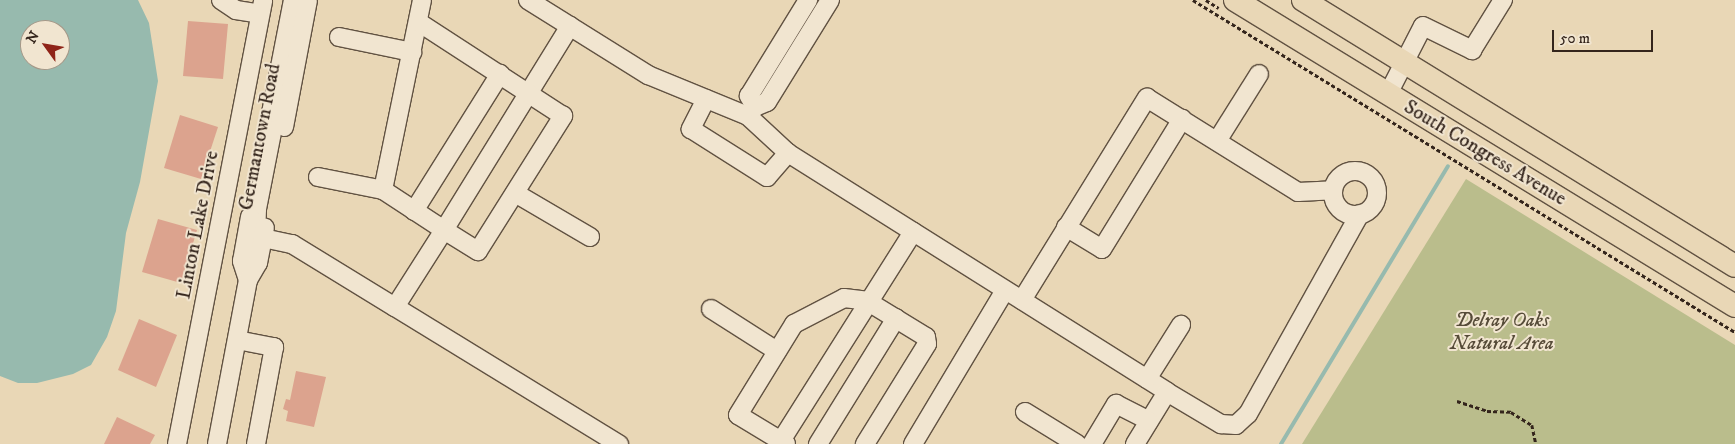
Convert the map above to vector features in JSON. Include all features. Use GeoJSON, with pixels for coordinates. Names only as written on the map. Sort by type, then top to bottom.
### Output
{"type":"FeatureCollection","features":[{"type":"Feature","properties":{"kind":"main road","name":"South Congress Avenue"},"geometry":{"type":"LineString","coordinates":[[1235,0],[1735,306]]}},
{"type":"Feature","properties":{"kind":"main road","name":"South Congress Avenue"},"geometry":{"type":"LineString","coordinates":[[1303,0],[1735,266]]}},
{"type":"Feature","properties":{"kind":"street","name":"Linton Lake Drive"},"geometry":{"type":"LineString","coordinates":[[177,444],[261,7],[236,10],[222,0]]}},
{"type":"Feature","properties":{"kind":"street","name":"Germantown Road"},"geometry":{"type":"LineString","coordinates":[[248,280],[242,261],[293,0]]}},
{"type":"Feature","properties":{"kind":"street","name":"Germantown Road"},"geometry":{"type":"LineString","coordinates":[[217,444],[248,280],[258,263],[308,0]]}},
{"type":"Feature","properties":{"kind":"street"},"geometry":{"type":"LineString","coordinates":[[383,190],[422,0]]}},
{"type":"Feature","properties":{"kind":"street"},"geometry":{"type":"LineString","coordinates":[[528,0],[648,75],[706,99],[751,112],[788,153],[1167,392],[1221,424],[1236,425],[1242,420],[1360,214],[1372,206],[1376,200],[1377,192],[1372,178],[1366,173],[1352,171],[1340,177],[1333,190],[1340,209],[1360,214]]}},
{"type":"Feature","properties":{"kind":"street"},"geometry":{"type":"LineString","coordinates":[[751,112],[750,96],[808,0]]}},
{"type":"Feature","properties":{"kind":"street"},"geometry":{"type":"LineString","coordinates":[[751,112],[767,102],[830,0]]}},
{"type":"Feature","properties":{"kind":"street"},"geometry":{"type":"LineString","coordinates":[[1388,94],[1424,26],[1472,50],[1503,0]]}},
{"type":"Feature","properties":{"kind":"street"},"geometry":{"type":"LineString","coordinates":[[318,177],[383,190],[478,252],[563,116],[418,22]]}},
{"type":"Feature","properties":{"kind":"street"},"geometry":{"type":"LineString","coordinates":[[395,307],[570,26]]}},
{"type":"Feature","properties":{"kind":"street"},"geometry":{"type":"LineString","coordinates":[[339,37],[412,52]]}},
{"type":"Feature","properties":{"kind":"street"},"geometry":{"type":"LineString","coordinates":[[771,61],[787,70]]}},
{"type":"Feature","properties":{"kind":"street"},"geometry":{"type":"LineString","coordinates":[[414,211],[500,74]]}},
{"type":"Feature","properties":{"kind":"street"},"geometry":{"type":"LineString","coordinates":[[1217,141],[1259,74]]}},
{"type":"Feature","properties":{"kind":"street"},"geometry":{"type":"LineString","coordinates":[[1022,300],[1147,98],[1298,192],[1333,190]]}},
{"type":"Feature","properties":{"kind":"street"},"geometry":{"type":"LineString","coordinates":[[706,99],[691,129],[767,177],[788,153]]}},
{"type":"Feature","properties":{"kind":"street"},"geometry":{"type":"LineString","coordinates":[[273,103],[277,107],[255,226],[256,233],[263,238],[292,244],[619,444]]}},
{"type":"Feature","properties":{"kind":"street"},"geometry":{"type":"LineString","coordinates":[[1066,228],[1102,249],[1182,119]]}},
{"type":"Feature","properties":{"kind":"street"},"geometry":{"type":"LineString","coordinates":[[515,193],[590,237]]}},
{"type":"Feature","properties":{"kind":"street"},"geometry":{"type":"LineString","coordinates":[[865,444],[926,344],[922,333],[867,301],[844,298],[820,307],[794,324],[738,415],[782,443],[867,301],[914,232]]}},
{"type":"Feature","properties":{"kind":"street"},"geometry":{"type":"LineString","coordinates":[[913,444],[1005,290]]}},
{"type":"Feature","properties":{"kind":"street"},"geometry":{"type":"LineString","coordinates":[[711,309],[777,351]]}},
{"type":"Feature","properties":{"kind":"street"},"geometry":{"type":"LineString","coordinates":[[818,444],[896,318]]}},
{"type":"Feature","properties":{"kind":"street"},"geometry":{"type":"LineString","coordinates":[[1147,379],[1180,325]]}},
{"type":"Feature","properties":{"kind":"street"},"geometry":{"type":"LineString","coordinates":[[237,340],[274,347],[256,444]]}},
{"type":"Feature","properties":{"kind":"street"},"geometry":{"type":"LineString","coordinates":[[1135,444],[1167,392]]}},
{"type":"Feature","properties":{"kind":"street"},"geometry":{"type":"LineString","coordinates":[[1092,444],[1116,404],[1149,421]]}},
{"type":"Feature","properties":{"kind":"street"},"geometry":{"type":"LineString","coordinates":[[1025,412],[1076,444]]}},
{"type":"Feature","properties":{"kind":"path"},"geometry":{"type":"LineString","coordinates":[[1193,0],[1735,332]]}},
{"type":"Feature","properties":{"kind":"path"},"geometry":{"type":"LineString","coordinates":[[1457,401],[1487,411],[1511,412],[1532,425],[1536,444]]}},
{"type":"Feature","properties":{"kind":"green space","name":"Delray Oaks Natural Area"},"geometry":{"type":"Polygon","coordinates":[[[1466,179],[1735,345],[1735,444],[1302,444],[1466,179]]]}},
{"type":"Feature","properties":{"kind":"water"},"geometry":{"type":"Polygon","coordinates":[[[0,0],[138,0],[149,23],[158,81],[140,182],[126,233],[116,311],[107,337],[91,365],[73,374],[37,383],[18,383],[0,376],[0,0]]]}},
{"type":"Feature","properties":{"kind":"building"},"geometry":{"type":"Polygon","coordinates":[[[188,21],[228,24],[223,79],[183,76],[188,21]]]}},
{"type":"Feature","properties":{"kind":"building"},"geometry":{"type":"Polygon","coordinates":[[[180,115],[218,127],[201,179],[164,168],[180,115]]]}},
{"type":"Feature","properties":{"kind":"building"},"geometry":{"type":"Polygon","coordinates":[[[158,219],[197,230],[181,283],[142,272],[158,219]]]}},
{"type":"Feature","properties":{"kind":"building"},"geometry":{"type":"Polygon","coordinates":[[[139,319],[177,335],[156,387],[118,370],[139,319]]]}},
{"type":"Feature","properties":{"kind":"building"},"geometry":{"type":"Polygon","coordinates":[[[296,371],[326,377],[314,427],[286,421],[288,411],[283,409],[286,399],[290,400],[296,371]]]}},
{"type":"Feature","properties":{"kind":"building"},"geometry":{"type":"Polygon","coordinates":[[[117,417],[155,435],[150,444],[104,444],[117,417]]]}},
{"type":"Feature","properties":{"kind":"waterway"},"geometry":{"type":"LineString","coordinates":[[1281,444],[1448,166]]}}]}
